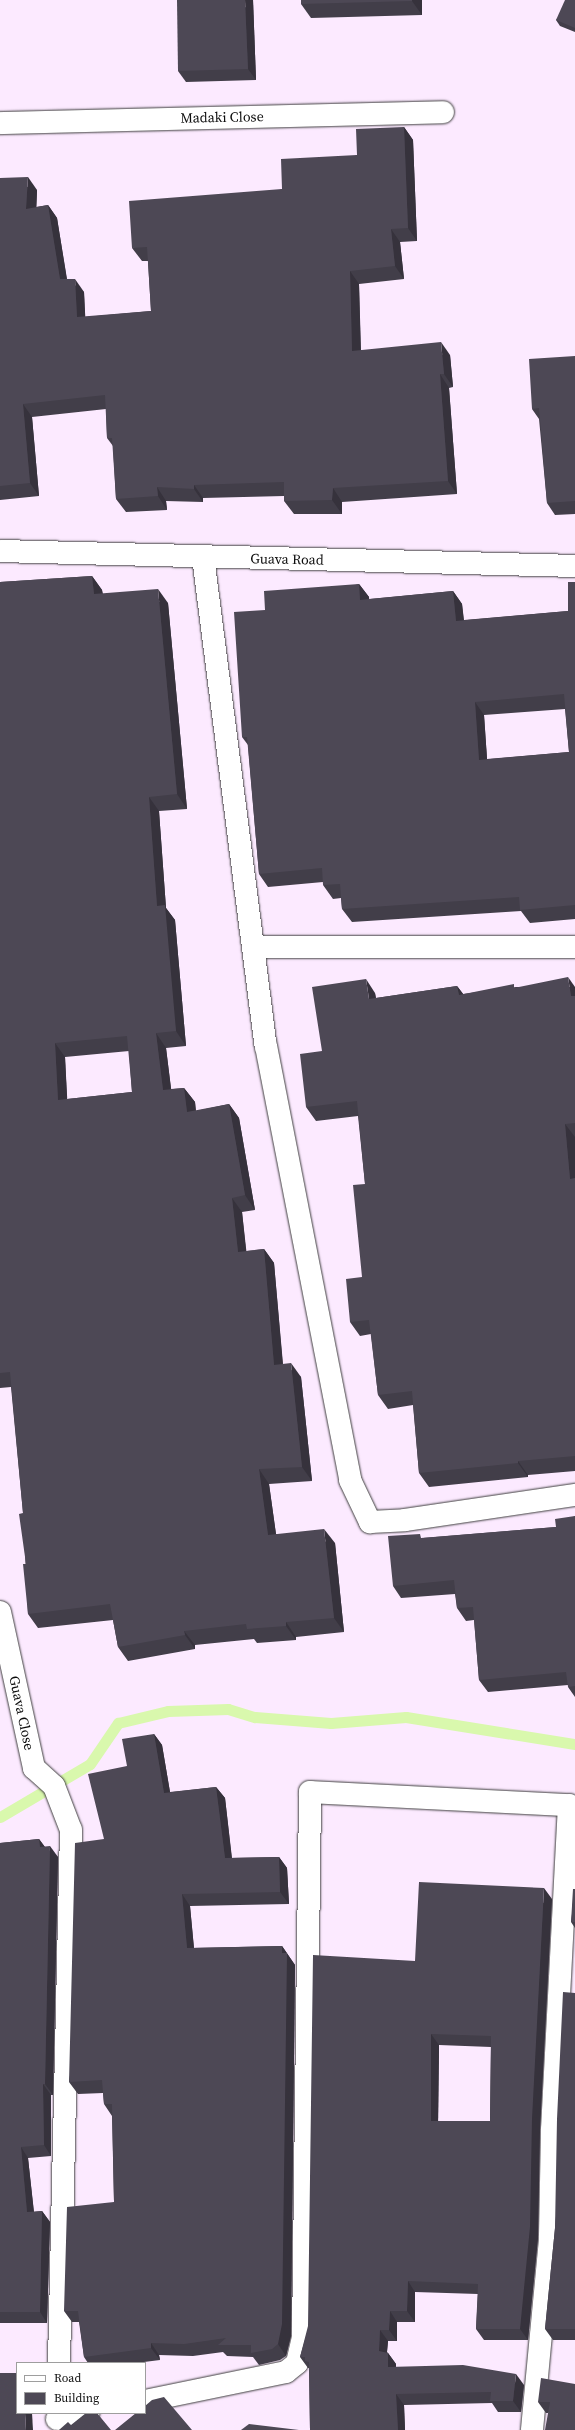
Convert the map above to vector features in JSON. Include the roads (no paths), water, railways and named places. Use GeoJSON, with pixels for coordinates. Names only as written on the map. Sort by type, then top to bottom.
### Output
{"type":"FeatureCollection","features":[{"type":"Feature","properties":{"kind":"street","name":"Madaki Close"},"geometry":{"type":"LineString","coordinates":[[0,123],[443,112]]}},
{"type":"Feature","properties":{"kind":"street","name":"Guava Road"},"geometry":{"type":"LineString","coordinates":[[0,551],[575,566]]}},
{"type":"Feature","properties":{"kind":"street"},"geometry":{"type":"LineString","coordinates":[[203,557],[266,1046],[350,1480],[370,1522],[405,1520],[575,1495]]}},
{"type":"Feature","properties":{"kind":"street"},"geometry":{"type":"LineString","coordinates":[[254,947],[575,948]]}},
{"type":"Feature","properties":{"kind":"street","name":"Guava Close"},"geometry":{"type":"LineString","coordinates":[[0,1612],[34,1768],[54,1786],[71,1830],[58,2362]]}},
{"type":"Feature","properties":{"kind":"street"},"geometry":{"type":"LineString","coordinates":[[146,2401],[286,2372],[297,2363],[303,2337],[310,1792],[569,1805],[552,2130],[550,2239],[532,2430]]}},
{"type":"Feature","properties":{"kind":"street"},"geometry":{"type":"LineString","coordinates":[[54,2421],[84,2414]]}},
{"type":"Feature","properties":{"kind":"waterway"},"geometry":{"type":"LineString","coordinates":[[0,1817],[90,1764],[118,1723],[168,1711],[228,1709],[255,1717],[331,1723],[406,1717],[575,1744]]}}]}
